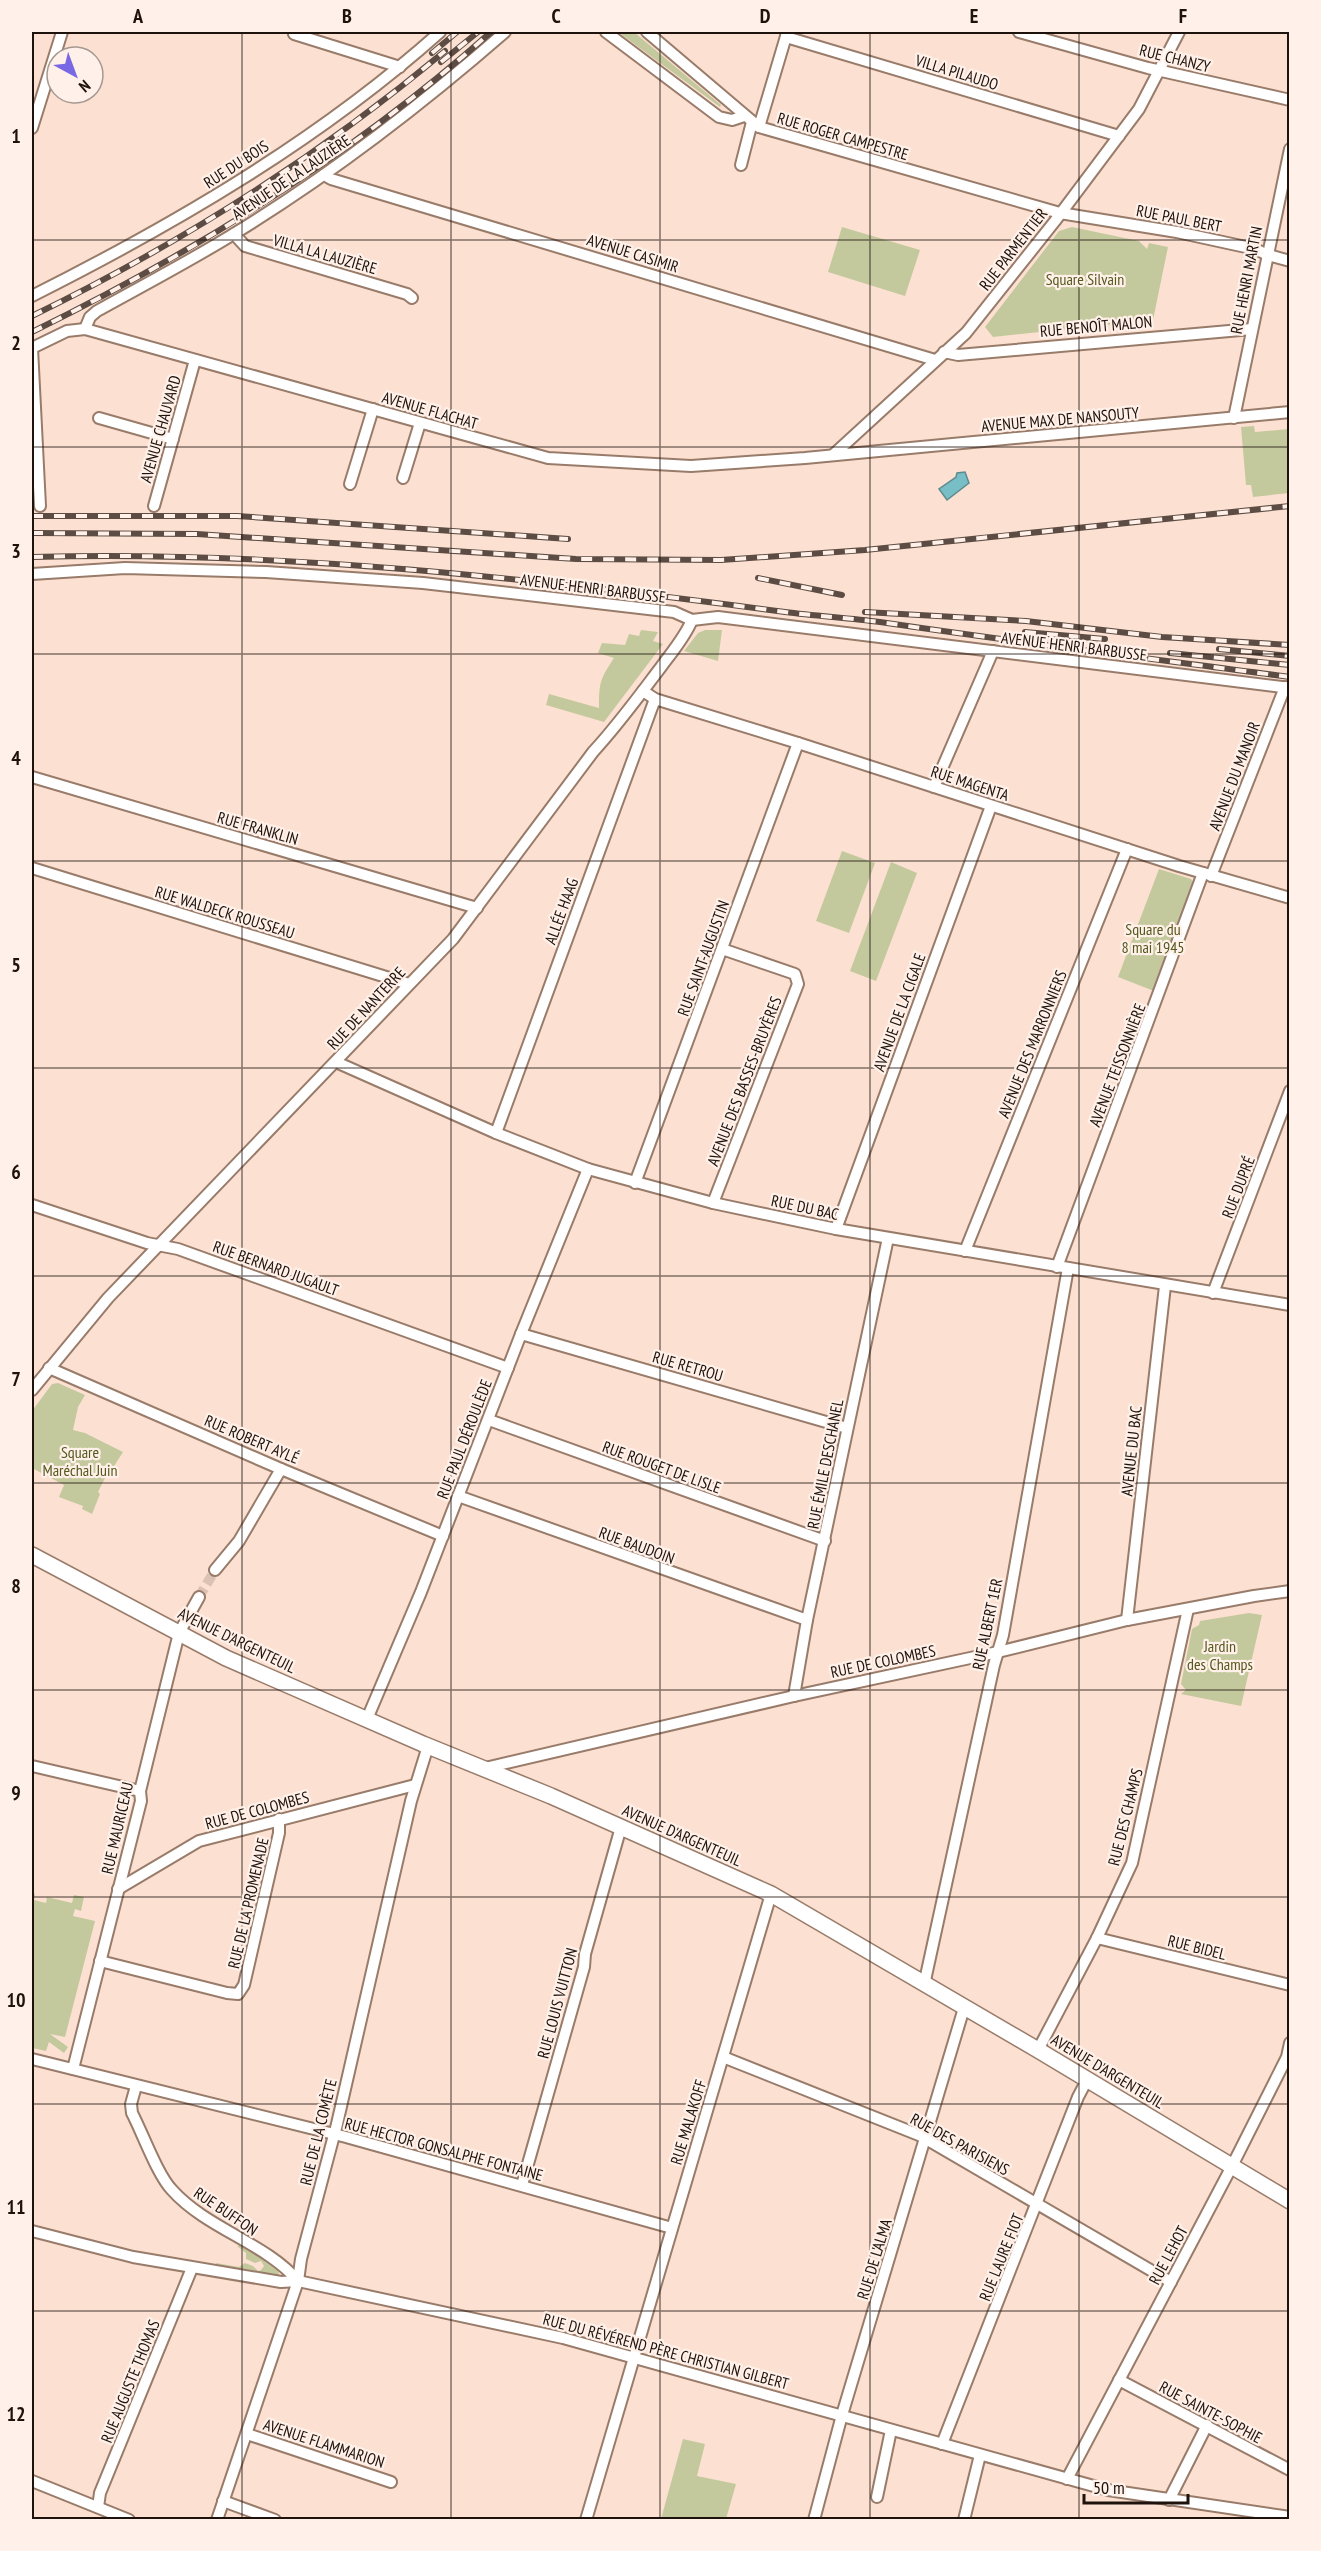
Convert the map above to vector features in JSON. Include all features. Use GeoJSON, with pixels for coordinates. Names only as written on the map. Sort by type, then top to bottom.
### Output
{"type":"FeatureCollection","features":[{"type":"Feature","properties":{"kind":"main road","name":"AVENUE D'ARGENTEUIL"},"geometry":{"type":"LineString","coordinates":[[32,1555],[226,1658],[428,1746],[485,1768],[771,1894],[1290,2201]]}},
{"type":"Feature","properties":{"kind":"street"},"geometry":{"type":"LineString","coordinates":[[32,129],[62,32]]}},
{"type":"Feature","properties":{"kind":"street","name":"RUE DU BOIS"},"geometry":{"type":"LineString","coordinates":[[32,296],[153,233],[226,190],[315,130],[400,67],[440,32]]}},
{"type":"Feature","properties":{"kind":"street","name":"AVENUE DE LA LAUZIÈRE"},"geometry":{"type":"LineString","coordinates":[[85,329],[90,317],[97,311],[234,234],[324,175],[441,85],[505,32]]}},
{"type":"Feature","properties":{"kind":"street"},"geometry":{"type":"LineString","coordinates":[[606,32],[719,117],[752,122]]}},
{"type":"Feature","properties":{"kind":"street","name":"RUE ROGER CAMPESTRE"},"geometry":{"type":"LineString","coordinates":[[647,32],[752,122],[1060,213]]}},
{"type":"Feature","properties":{"kind":"street","name":"RUE CHANZY"},"geometry":{"type":"LineString","coordinates":[[1019,32],[1160,71],[1290,100]]}},
{"type":"Feature","properties":{"kind":"street","name":"RUE PARMENTIER"},"geometry":{"type":"LineString","coordinates":[[833,455],[966,333],[1139,110],[1179,32]]}},
{"type":"Feature","properties":{"kind":"street"},"geometry":{"type":"LineString","coordinates":[[294,34],[400,67]]}},
{"type":"Feature","properties":{"kind":"street"},"geometry":{"type":"LineString","coordinates":[[741,165],[752,122],[787,34]]}},
{"type":"Feature","properties":{"kind":"street","name":"VILLA PILAUDO"},"geometry":{"type":"LineString","coordinates":[[787,34],[1119,136]]}},
{"type":"Feature","properties":{"kind":"street","name":"RUE HENRI MARTIN"},"geometry":{"type":"LineString","coordinates":[[1234,418],[1290,149]]}},
{"type":"Feature","properties":{"kind":"street","name":"AVENUE CASIMIR"},"geometry":{"type":"LineString","coordinates":[[324,175],[935,360]]}},
{"type":"Feature","properties":{"kind":"street","name":"RUE PAUL BERT"},"geometry":{"type":"LineString","coordinates":[[1060,213],[1177,232],[1255,249],[1290,261]]}},
{"type":"Feature","properties":{"kind":"street","name":"VILLA LA LAUZIÈRE"},"geometry":{"type":"LineString","coordinates":[[234,234],[245,246],[407,294],[412,298]]}},
{"type":"Feature","properties":{"kind":"street","name":"RUE BENOÎT MALON"},"geometry":{"type":"LineString","coordinates":[[944,352],[958,355],[1252,328]]}},
{"type":"Feature","properties":{"kind":"street","name":"AVENUE FLACHAT"},"geometry":{"type":"LineString","coordinates":[[32,348],[67,331],[85,329],[548,458],[691,466],[833,455]]}},
{"type":"Feature","properties":{"kind":"street"},"geometry":{"type":"LineString","coordinates":[[32,348],[40,506]]}},
{"type":"Feature","properties":{"kind":"street","name":"AVENUE CHAUVARD"},"geometry":{"type":"LineString","coordinates":[[154,506],[195,360]]}},
{"type":"Feature","properties":{"kind":"street"},"geometry":{"type":"LineString","coordinates":[[350,484],[374,409]]}},
{"type":"Feature","properties":{"kind":"street","name":"AVENUE MAX DE NANSOUTY"},"geometry":{"type":"LineString","coordinates":[[833,455],[1290,412]]}},
{"type":"Feature","properties":{"kind":"street"},"geometry":{"type":"LineString","coordinates":[[99,418],[173,439]]}},
{"type":"Feature","properties":{"kind":"street"},"geometry":{"type":"LineString","coordinates":[[403,478],[420,423]]}},
{"type":"Feature","properties":{"kind":"street","name":"AVENUE HENRI BARBUSSE"},"geometry":{"type":"LineString","coordinates":[[32,574],[125,568],[266,572],[383,580],[674,612],[692,620],[718,616],[1287,688]]}},
{"type":"Feature","properties":{"kind":"street","name":"RUE DE NANTERRE"},"geometry":{"type":"LineString","coordinates":[[32,1390],[101,1306],[453,939],[593,752],[643,691],[685,634],[692,620]]}},
{"type":"Feature","properties":{"kind":"street"},"geometry":{"type":"LineString","coordinates":[[934,787],[993,651]]}},
{"type":"Feature","properties":{"kind":"street","name":"AVENUE DU MANOIR"},"geometry":{"type":"LineString","coordinates":[[1207,874],[1287,688]]}},
{"type":"Feature","properties":{"kind":"street","name":"RUE MAGENTA"},"geometry":{"type":"LineString","coordinates":[[643,691],[655,699],[1127,849],[1290,898]]}},
{"type":"Feature","properties":{"kind":"street","name":"ALLÉE HAAG"},"geometry":{"type":"LineString","coordinates":[[496,1132],[655,699]]}},
{"type":"Feature","properties":{"kind":"street","name":"RUE SAINT-AUGUSTIN"},"geometry":{"type":"LineString","coordinates":[[635,1183],[798,743]]}},
{"type":"Feature","properties":{"kind":"street","name":"RUE FRANKLIN"},"geometry":{"type":"LineString","coordinates":[[32,777],[477,908]]}},
{"type":"Feature","properties":{"kind":"street","name":"AVENUE DE LA CIGALE"},"geometry":{"type":"LineString","coordinates":[[836,1229],[991,806]]}},
{"type":"Feature","properties":{"kind":"street","name":"AVENUE DES MARRONNIERS"},"geometry":{"type":"LineString","coordinates":[[965,1251],[1127,849]]}},
{"type":"Feature","properties":{"kind":"street","name":"RUE WALDECK ROUSSEAU"},"geometry":{"type":"LineString","coordinates":[[32,868],[409,984]]}},
{"type":"Feature","properties":{"kind":"street","name":"AVENUE TEISSONNIÈRE"},"geometry":{"type":"LineString","coordinates":[[1062,1267],[1207,874]]}},
{"type":"Feature","properties":{"kind":"street","name":"AVENUE DES BASSES-BRUYÈRES"},"geometry":{"type":"LineString","coordinates":[[713,1203],[798,984],[795,974],[722,949]]}},
{"type":"Feature","properties":{"kind":"street","name":"RUE DU BAC"},"geometry":{"type":"LineString","coordinates":[[336,1062],[496,1132],[588,1169],[713,1203],[836,1229],[1165,1286],[1290,1305]]}},
{"type":"Feature","properties":{"kind":"street","name":"RUE DUPRÉ"},"geometry":{"type":"LineString","coordinates":[[1213,1293],[1290,1092]]}},
{"type":"Feature","properties":{"kind":"street","name":"RUE PAUL DÉROULÈDE"},"geometry":{"type":"LineString","coordinates":[[367,1719],[443,1536],[588,1169]]}},
{"type":"Feature","properties":{"kind":"street","name":"RUE BERNARD JUGAULT"},"geometry":{"type":"LineString","coordinates":[[32,1205],[147,1243],[189,1253],[508,1368]]}},
{"type":"Feature","properties":{"kind":"street","name":"RUE ÉMILE DESCHANEL"},"geometry":{"type":"LineString","coordinates":[[794,1696],[807,1620],[888,1238]]}},
{"type":"Feature","properties":{"kind":"street","name":"RUE ALBERT 1ER"},"geometry":{"type":"LineString","coordinates":[[924,1985],[998,1652],[1062,1267]]}},
{"type":"Feature","properties":{"kind":"street","name":"AVENUE DU BAC"},"geometry":{"type":"LineString","coordinates":[[1127,1620],[1165,1286]]}},
{"type":"Feature","properties":{"kind":"street","name":"RUE RETROU"},"geometry":{"type":"LineString","coordinates":[[521,1334],[847,1428]]}},
{"type":"Feature","properties":{"kind":"street","name":"RUE ROBERT AYLÉ"},"geometry":{"type":"LineString","coordinates":[[50,1368],[281,1469],[443,1536]]}},
{"type":"Feature","properties":{"kind":"street","name":"RUE ROUGET DE LISLE"},"geometry":{"type":"LineString","coordinates":[[489,1420],[825,1541]]}},
{"type":"Feature","properties":{"kind":"street"},"geometry":{"type":"LineString","coordinates":[[214,1570],[239,1541],[281,1469]]}},
{"type":"Feature","properties":{"kind":"street","name":"RUE BAUDOIN"},"geometry":{"type":"LineString","coordinates":[[458,1496],[807,1620]]}},
{"type":"Feature","properties":{"kind":"street","name":"RUE DE COLOMBES"},"geometry":{"type":"LineString","coordinates":[[485,1768],[794,1696],[998,1652],[1127,1620],[1254,1596],[1290,1592]]}},
{"type":"Feature","properties":{"kind":"street","name":"RUE MAURICEAU"},"geometry":{"type":"LineString","coordinates":[[74,2069],[141,1801],[140,1791],[179,1633],[199,1597]]}},
{"type":"Feature","properties":{"kind":"street","name":"RUE DES CHAMPS"},"geometry":{"type":"LineString","coordinates":[[1038,2050],[1097,1938],[1132,1863],[1188,1609]]}},
{"type":"Feature","properties":{"kind":"street","name":"RUE DE LA COMÈTE"},"geometry":{"type":"LineString","coordinates":[[217,2520],[298,2281],[301,2259],[334,2134],[415,1785],[428,1746]]}},
{"type":"Feature","properties":{"kind":"street"},"geometry":{"type":"LineString","coordinates":[[32,1766],[140,1791]]}},
{"type":"Feature","properties":{"kind":"street","name":"RUE DE COLOMBES"},"geometry":{"type":"LineString","coordinates":[[118,1889],[199,1841],[415,1785]]}},
{"type":"Feature","properties":{"kind":"street","name":"RUE DE LA PROMENADE"},"geometry":{"type":"LineString","coordinates":[[100,1961],[238,1994],[244,1985],[279,1833],[279,1819]]}},
{"type":"Feature","properties":{"kind":"street","name":"RUE LOUIS VUITTON"},"geometry":{"type":"LineString","coordinates":[[522,2185],[621,1827]]}},
{"type":"Feature","properties":{"kind":"street","name":"RUE MALAKOFF"},"geometry":{"type":"LineString","coordinates":[[586,2520],[771,1894]]}},
{"type":"Feature","properties":{"kind":"street","name":"RUE BIDEL"},"geometry":{"type":"LineString","coordinates":[[1097,1938],[1290,1985]]}},
{"type":"Feature","properties":{"kind":"street","name":"RUE DE L'ALMA"},"geometry":{"type":"LineString","coordinates":[[814,2520],[842,2415],[964,2008]]}},
{"type":"Feature","properties":{"kind":"street","name":"RUE LEHOT"},"geometry":{"type":"LineString","coordinates":[[1067,2480],[1289,2058],[1290,2043]]}},
{"type":"Feature","properties":{"kind":"street","name":"RUE DES PARISIENS"},"geometry":{"type":"LineString","coordinates":[[723,2057],[926,2139],[1171,2283]]}},
{"type":"Feature","properties":{"kind":"street","name":"RUE HECTOR GONSALPHE FONTAINE"},"geometry":{"type":"LineString","coordinates":[[32,2059],[334,2134],[672,2228]]}},
{"type":"Feature","properties":{"kind":"street","name":"RUE LAURE FIOT"},"geometry":{"type":"LineString","coordinates":[[942,2444],[1078,2097],[1087,2080]]}},
{"type":"Feature","properties":{"kind":"street","name":"RUE BUFFON"},"geometry":{"type":"LineString","coordinates":[[136,2086],[131,2104],[132,2113],[172,2190],[195,2211],[285,2267],[298,2281]]}},
{"type":"Feature","properties":{"kind":"street","name":"RUE DU RÉVÉREND PÈRE CHRISTIAN GILBERT"},"geometry":{"type":"LineString","coordinates":[[32,2231],[133,2257],[281,2282],[298,2281],[522,2327],[1067,2480],[1108,2490],[1290,2517]]}},
{"type":"Feature","properties":{"kind":"street","name":"RUE AUGUSTE THOMAS"},"geometry":{"type":"LineString","coordinates":[[98,2507],[100,2493],[192,2268]]}},
{"type":"Feature","properties":{"kind":"street","name":"RUE SAINTE-SOPHIE"},"geometry":{"type":"LineString","coordinates":[[1119,2380],[1290,2470]]}},
{"type":"Feature","properties":{"kind":"street"},"geometry":{"type":"LineString","coordinates":[[1169,2500],[1207,2426]]}},
{"type":"Feature","properties":{"kind":"street"},"geometry":{"type":"LineString","coordinates":[[877,2498],[891,2430]]}},
{"type":"Feature","properties":{"kind":"street","name":"AVENUE FLAMMARION"},"geometry":{"type":"LineString","coordinates":[[247,2433],[391,2482]]}},
{"type":"Feature","properties":{"kind":"street"},"geometry":{"type":"LineString","coordinates":[[964,2520],[980,2455]]}},
{"type":"Feature","properties":{"kind":"street"},"geometry":{"type":"LineString","coordinates":[[33,2485],[129,2520]]}},
{"type":"Feature","properties":{"kind":"street"},"geometry":{"type":"LineString","coordinates":[[223,2501],[275,2520]]}},
{"type":"Feature","properties":{"kind":"green space"},"geometry":{"type":"Polygon","coordinates":[[[618,32],[634,32],[721,105],[720,107],[618,32]]]}},
{"type":"Feature","properties":{"kind":"green space"},"geometry":{"type":"Polygon","coordinates":[[[842,227],[920,250],[905,296],[828,272],[842,227]]]}},
{"type":"Feature","properties":{"kind":"green space","name":"Square Silvain"},"geometry":{"type":"Polygon","coordinates":[[[1072,227],[1139,241],[1147,249],[1149,243],[1168,247],[1153,320],[993,337],[985,327],[1059,231],[1072,227]]]}},
{"type":"Feature","properties":{"kind":"green space"},"geometry":{"type":"Polygon","coordinates":[[[1254,426],[1255,432],[1289,429],[1289,493],[1253,497],[1251,485],[1246,485],[1241,427],[1254,426]]]}},
{"type":"Feature","properties":{"kind":"green space"},"geometry":{"type":"Polygon","coordinates":[[[641,630],[658,632],[653,641],[663,644],[604,722],[546,705],[549,694],[599,708],[601,682],[614,658],[598,653],[602,643],[625,645],[629,634],[639,636],[641,630]]]}},
{"type":"Feature","properties":{"kind":"green space"},"geometry":{"type":"Polygon","coordinates":[[[705,630],[722,630],[718,661],[684,651],[698,633],[705,630]]]}},
{"type":"Feature","properties":{"kind":"green space"},"geometry":{"type":"Polygon","coordinates":[[[842,851],[875,863],[849,933],[816,921],[842,851]]]}},
{"type":"Feature","properties":{"kind":"green space"},"geometry":{"type":"Polygon","coordinates":[[[891,862],[917,873],[876,981],[850,971],[891,862]]]}},
{"type":"Feature","properties":{"kind":"green space","name":"Square du 8 mai 1945"},"geometry":{"type":"Polygon","coordinates":[[[1159,869],[1191,879],[1194,884],[1154,991],[1118,977],[1159,869]]]}},
{"type":"Feature","properties":{"kind":"green space","name":"Square Maréchal Juin"},"geometry":{"type":"Polygon","coordinates":[[[58,1383],[85,1395],[78,1407],[73,1430],[85,1433],[123,1452],[111,1471],[109,1470],[98,1492],[100,1494],[92,1514],[82,1509],[83,1506],[59,1497],[64,1485],[32,1468],[32,1411],[52,1384],[58,1383]]]}},
{"type":"Feature","properties":{"kind":"green space","name":"Jardin des Champs"},"geometry":{"type":"Polygon","coordinates":[[[1249,1613],[1262,1615],[1241,1706],[1181,1694],[1186,1690],[1181,1684],[1192,1629],[1199,1625],[1200,1621],[1249,1613]]]}},
{"type":"Feature","properties":{"kind":"green space"},"geometry":{"type":"Polygon","coordinates":[[[32,1893],[35,1894],[34,1900],[46,1903],[47,1897],[72,1903],[74,1895],[84,1897],[81,1911],[75,1909],[73,1916],[95,1921],[65,2037],[50,2034],[68,2047],[64,2053],[49,2042],[46,2051],[32,2048],[32,1893]]]}},
{"type":"Feature","properties":{"kind":"green space"},"geometry":{"type":"Polygon","coordinates":[[[241,2245],[278,2267],[279,2275],[275,2278],[217,2267],[216,2263],[239,2267],[245,2263],[258,2271],[261,2270],[264,2266],[261,2261],[255,2263],[246,2259],[246,2253],[237,2246],[241,2245]]]}},
{"type":"Feature","properties":{"kind":"green space"},"geometry":{"type":"Polygon","coordinates":[[[683,2439],[705,2444],[697,2476],[736,2484],[726,2519],[661,2519],[683,2439]]]}},
{"type":"Feature","properties":{"kind":"water"},"geometry":{"type":"Polygon","coordinates":[[[965,472],[969,483],[947,500],[939,489],[956,477],[957,473],[965,472]]]}},
{"type":"Feature","properties":{"kind":"tunnel"},"geometry":{"type":"LineString","coordinates":[[199,1597],[215,1570]]}},
{"type":"Feature","properties":{"kind":"railway"},"geometry":{"type":"LineString","coordinates":[[432,53],[457,32]]}},
{"type":"Feature","properties":{"kind":"railway"},"geometry":{"type":"LineString","coordinates":[[441,62],[478,32]]}},
{"type":"Feature","properties":{"kind":"railway"},"geometry":{"type":"LineString","coordinates":[[32,332],[154,268],[272,198],[329,160],[384,119],[491,32]]}},
{"type":"Feature","properties":{"kind":"railway"},"geometry":{"type":"LineString","coordinates":[[32,316],[141,259],[246,196],[348,127],[445,51]]}},
{"type":"Feature","properties":{"kind":"railway"},"geometry":{"type":"LineString","coordinates":[[32,533],[197,534],[576,559],[721,560],[865,550],[1290,506]]}},
{"type":"Feature","properties":{"kind":"railway"},"geometry":{"type":"LineString","coordinates":[[32,516],[237,516],[568,539]]}},
{"type":"Feature","properties":{"kind":"railway"},"geometry":{"type":"LineString","coordinates":[[32,557],[221,558],[503,578],[880,622],[1290,677]]}},
{"type":"Feature","properties":{"kind":"railway"},"geometry":{"type":"LineString","coordinates":[[758,578],[842,595]]}},
{"type":"Feature","properties":{"kind":"railway"},"geometry":{"type":"LineString","coordinates":[[865,612],[1026,621],[1162,637],[1290,645]]}},
{"type":"Feature","properties":{"kind":"railway"},"geometry":{"type":"LineString","coordinates":[[1025,632],[1105,639]]}},
{"type":"Feature","properties":{"kind":"railway"},"geometry":{"type":"LineString","coordinates":[[1219,649],[1290,656]]}},
{"type":"Feature","properties":{"kind":"railway"},"geometry":{"type":"LineString","coordinates":[[1170,653],[1290,665]]}}]}
